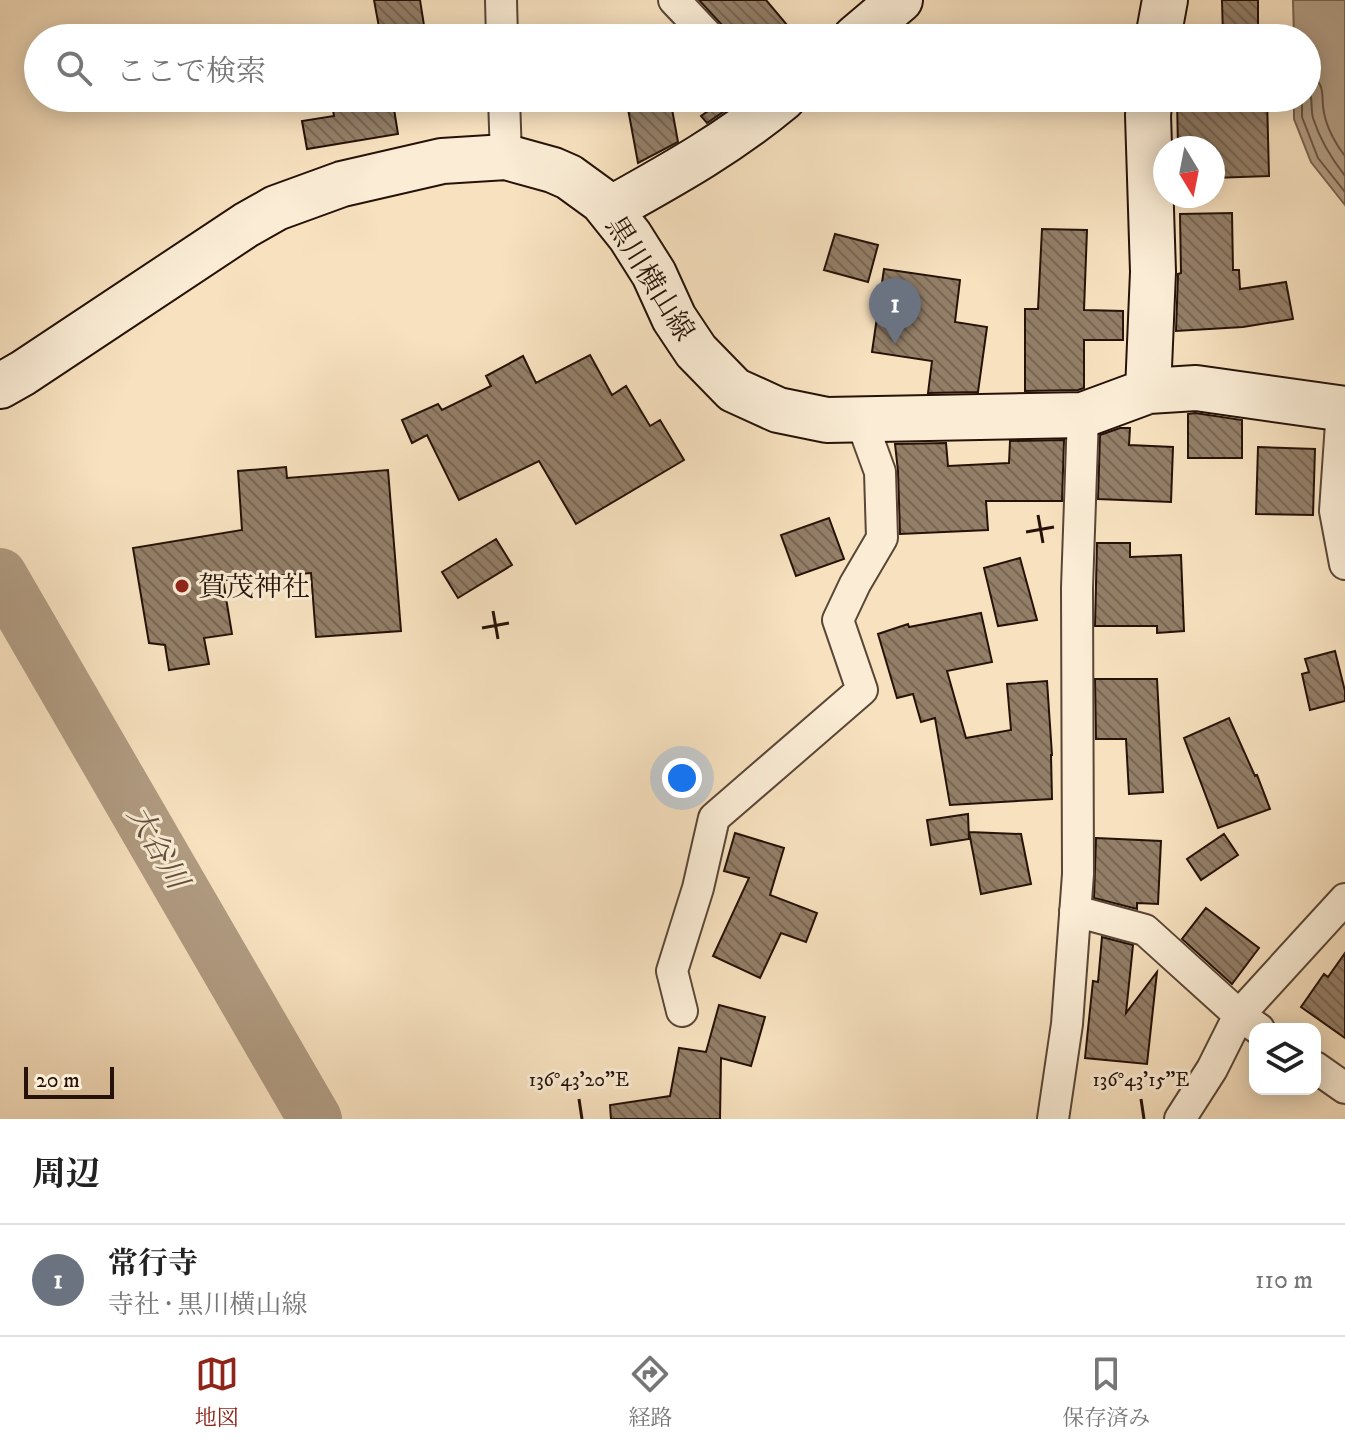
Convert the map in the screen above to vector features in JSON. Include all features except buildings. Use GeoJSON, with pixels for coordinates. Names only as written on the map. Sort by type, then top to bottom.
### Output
{"type":"FeatureCollection","features":[{"type":"Feature","properties":{"kind":"main road"},"geometry":{"type":"LineString","coordinates":[[872,24],[900,0]]}},
{"type":"Feature","properties":{"kind":"main road"},"geometry":{"type":"LineString","coordinates":[[1161,24],[1165,0]]}},
{"type":"Feature","properties":{"kind":"main road"},"geometry":{"type":"LineString","coordinates":[[611,212],[614,207],[706,155],[764,112]]}},
{"type":"Feature","properties":{"kind":"main road"},"geometry":{"type":"LineString","coordinates":[[1148,112],[1153,272],[1148,391]]}},
{"type":"Feature","properties":{"kind":"main road","name":"黒川横山線"},"geometry":{"type":"LineString","coordinates":[[4,383],[276,208],[342,184],[442,161],[506,157],[569,177],[602,201],[630,236],[654,274],[674,318],[696,351],[734,390],[778,410],[827,420],[1083,415],[1148,391],[1196,388],[1344,409]]}},
{"type":"Feature","properties":{"kind":"street"},"geometry":{"type":"LineString","coordinates":[[501,0],[502,24]]}},
{"type":"Feature","properties":{"kind":"street"},"geometry":{"type":"LineString","coordinates":[[674,0],[697,24]]}},
{"type":"Feature","properties":{"kind":"street"},"geometry":{"type":"LineString","coordinates":[[504,112],[506,157]]}},
{"type":"Feature","properties":{"kind":"street"},"geometry":{"type":"LineString","coordinates":[[1344,409],[1335,511],[1345,564]]}},
{"type":"Feature","properties":{"kind":"street"},"geometry":{"type":"LineString","coordinates":[[1053,1119],[1067,1024],[1078,874],[1077,588],[1083,415]]}},
{"type":"Feature","properties":{"kind":"street"},"geometry":{"type":"LineString","coordinates":[[682,1011],[672,971],[698,888],[714,818],[862,690],[838,620],[882,538],[880,472],[861,420]]}},
{"type":"Feature","properties":{"kind":"street"},"geometry":{"type":"LineString","coordinates":[[1180,1119],[1212,1069],[1345,899]]}},
{"type":"Feature","properties":{"kind":"street"},"geometry":{"type":"LineString","coordinates":[[1075,911],[1145,930],[1249,1022]]}},
{"type":"Feature","properties":{"kind":"street"},"geometry":{"type":"LineString","coordinates":[[1321,1071],[1345,1088]]}},
{"type":"Feature","properties":{"kind":"water"},"geometry":{"type":"Polygon","coordinates":[[[1293,0],[1345,0],[1345,205],[1311,162],[1294,119],[1294,112],[1321,112],[1321,24],[1294,24],[1293,0]]]}},
{"type":"Feature","properties":{"kind":"waterway","name":"大谷川"},"geometry":{"type":"LineString","coordinates":[[0,575],[315,1119]]}},
{"type":"Feature","properties":{"kind":"place","name":"常行寺"},"geometry":{"type":"Point","coordinates":[895,344]}},
{"type":"Feature","properties":{"kind":"place","name":"賀茂神社"},"geometry":{"type":"Point","coordinates":[182,586]}}]}
